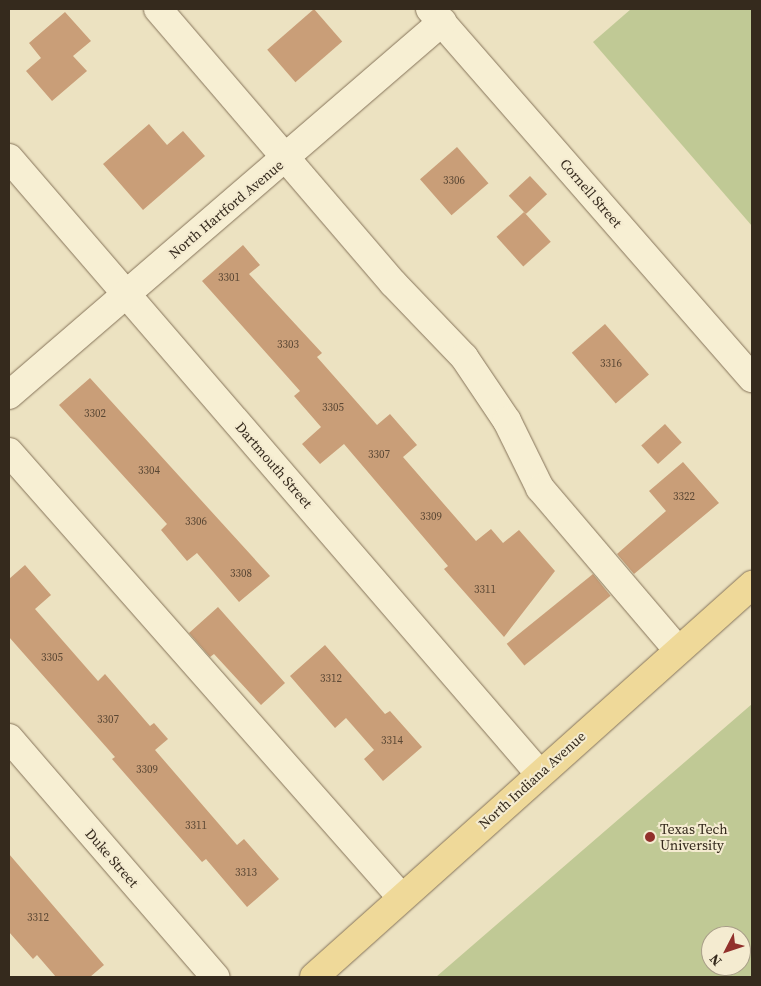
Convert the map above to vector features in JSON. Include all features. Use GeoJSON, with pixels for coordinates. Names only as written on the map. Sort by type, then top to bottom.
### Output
{"type":"FeatureCollection","features":[{"type":"Feature","properties":{"kind":"main road","name":"North Indiana Avenue"},"geometry":{"type":"LineString","coordinates":[[314,977],[539,773],[752,585]]}},
{"type":"Feature","properties":{"kind":"street"},"geometry":{"type":"LineString","coordinates":[[158,9],[416,310],[464,357],[507,421],[540,488],[678,650]]}},
{"type":"Feature","properties":{"kind":"street","name":"North Hartford Avenue"},"geometry":{"type":"LineString","coordinates":[[9,395],[286,158],[436,15]]}},
{"type":"Feature","properties":{"kind":"street","name":"Cornell Street"},"geometry":{"type":"LineString","coordinates":[[436,15],[752,378]]}},
{"type":"Feature","properties":{"kind":"street","name":"Dartmouth Street"},"geometry":{"type":"LineString","coordinates":[[9,158],[539,773]]}},
{"type":"Feature","properties":{"kind":"street"},"geometry":{"type":"LineString","coordinates":[[9,452],[402,898]]}},
{"type":"Feature","properties":{"kind":"street","name":"Duke Street"},"geometry":{"type":"LineString","coordinates":[[9,738],[215,977]]}},
{"type":"Feature","properties":{"kind":"green space"},"geometry":{"type":"Polygon","coordinates":[[[631,9],[752,9],[752,226],[593,42],[631,9]]]}},
{"type":"Feature","properties":{"kind":"green space","name":"Texas Tech University"},"geometry":{"type":"Polygon","coordinates":[[[752,704],[752,977],[436,977],[752,704]]]}},
{"type":"Feature","properties":{"kind":"building"},"geometry":{"type":"Polygon","coordinates":[[[314,9],[342,41],[295,82],[267,50],[314,9]]]}},
{"type":"Feature","properties":{"kind":"building"},"geometry":{"type":"Polygon","coordinates":[[[65,12],[91,41],[73,56],[87,71],[52,101],[26,71],[41,58],[29,43],[65,12]]]}},
{"type":"Feature","properties":{"kind":"building"},"geometry":{"type":"Polygon","coordinates":[[[149,124],[167,145],[183,131],[205,156],[143,210],[103,164],[149,124]]]}},
{"type":"Feature","properties":{"kind":"building"},"geometry":{"type":"Polygon","coordinates":[[[457,147],[488,183],[452,215],[420,179],[457,147]]]}},
{"type":"Feature","properties":{"kind":"building"},"geometry":{"type":"Polygon","coordinates":[[[530,176],[547,194],[526,214],[509,196],[530,176]]]}},
{"type":"Feature","properties":{"kind":"building"},"geometry":{"type":"Polygon","coordinates":[[[524,212],[551,242],[523,266],[497,237],[524,212]]]}},
{"type":"Feature","properties":{"kind":"building"},"geometry":{"type":"Polygon","coordinates":[[[243,245],[260,265],[249,274],[322,353],[317,357],[377,425],[390,414],[417,445],[403,457],[476,541],[491,529],[503,543],[519,530],[555,571],[504,637],[444,569],[448,566],[344,444],[320,464],[302,444],[321,427],[294,396],[300,391],[202,281],[243,245]]]}},
{"type":"Feature","properties":{"kind":"building"},"geometry":{"type":"Polygon","coordinates":[[[605,324],[649,375],[616,403],[572,353],[605,324]]]}},
{"type":"Feature","properties":{"kind":"building"},"geometry":{"type":"Polygon","coordinates":[[[90,378],[270,576],[239,602],[197,553],[187,561],[161,530],[167,524],[59,405],[90,378]]]}},
{"type":"Feature","properties":{"kind":"building"},"geometry":{"type":"Polygon","coordinates":[[[665,424],[682,443],[658,464],[641,445],[665,424]]]}},
{"type":"Feature","properties":{"kind":"building"},"geometry":{"type":"Polygon","coordinates":[[[683,462],[719,503],[634,574],[617,554],[666,511],[649,491],[683,462]]]}},
{"type":"Feature","properties":{"kind":"building"},"geometry":{"type":"Polygon","coordinates":[[[25,565],[51,595],[35,609],[98,681],[105,674],[150,726],[154,723],[168,739],[155,750],[237,845],[244,839],[279,879],[247,907],[206,859],[202,862],[112,759],[115,757],[9,637],[9,579],[25,565]]]}},
{"type":"Feature","properties":{"kind":"building"},"geometry":{"type":"Polygon","coordinates":[[[593,574],[611,596],[524,666],[507,644],[593,574]]]}},
{"type":"Feature","properties":{"kind":"building"},"geometry":{"type":"Polygon","coordinates":[[[218,607],[285,683],[261,705],[214,654],[210,657],[189,633],[218,607]]]}},
{"type":"Feature","properties":{"kind":"building"},"geometry":{"type":"Polygon","coordinates":[[[325,645],[385,714],[390,711],[422,747],[383,781],[364,759],[374,750],[346,718],[335,728],[290,676],[325,645]]]}},
{"type":"Feature","properties":{"kind":"building"},"geometry":{"type":"Polygon","coordinates":[[[9,854],[104,965],[90,977],[56,977],[37,955],[33,959],[9,932],[9,854]]]}},
{"type":"Feature","properties":{"kind":"place","name":"Texas Tech University"},"geometry":{"type":"Point","coordinates":[650,837]}}]}
